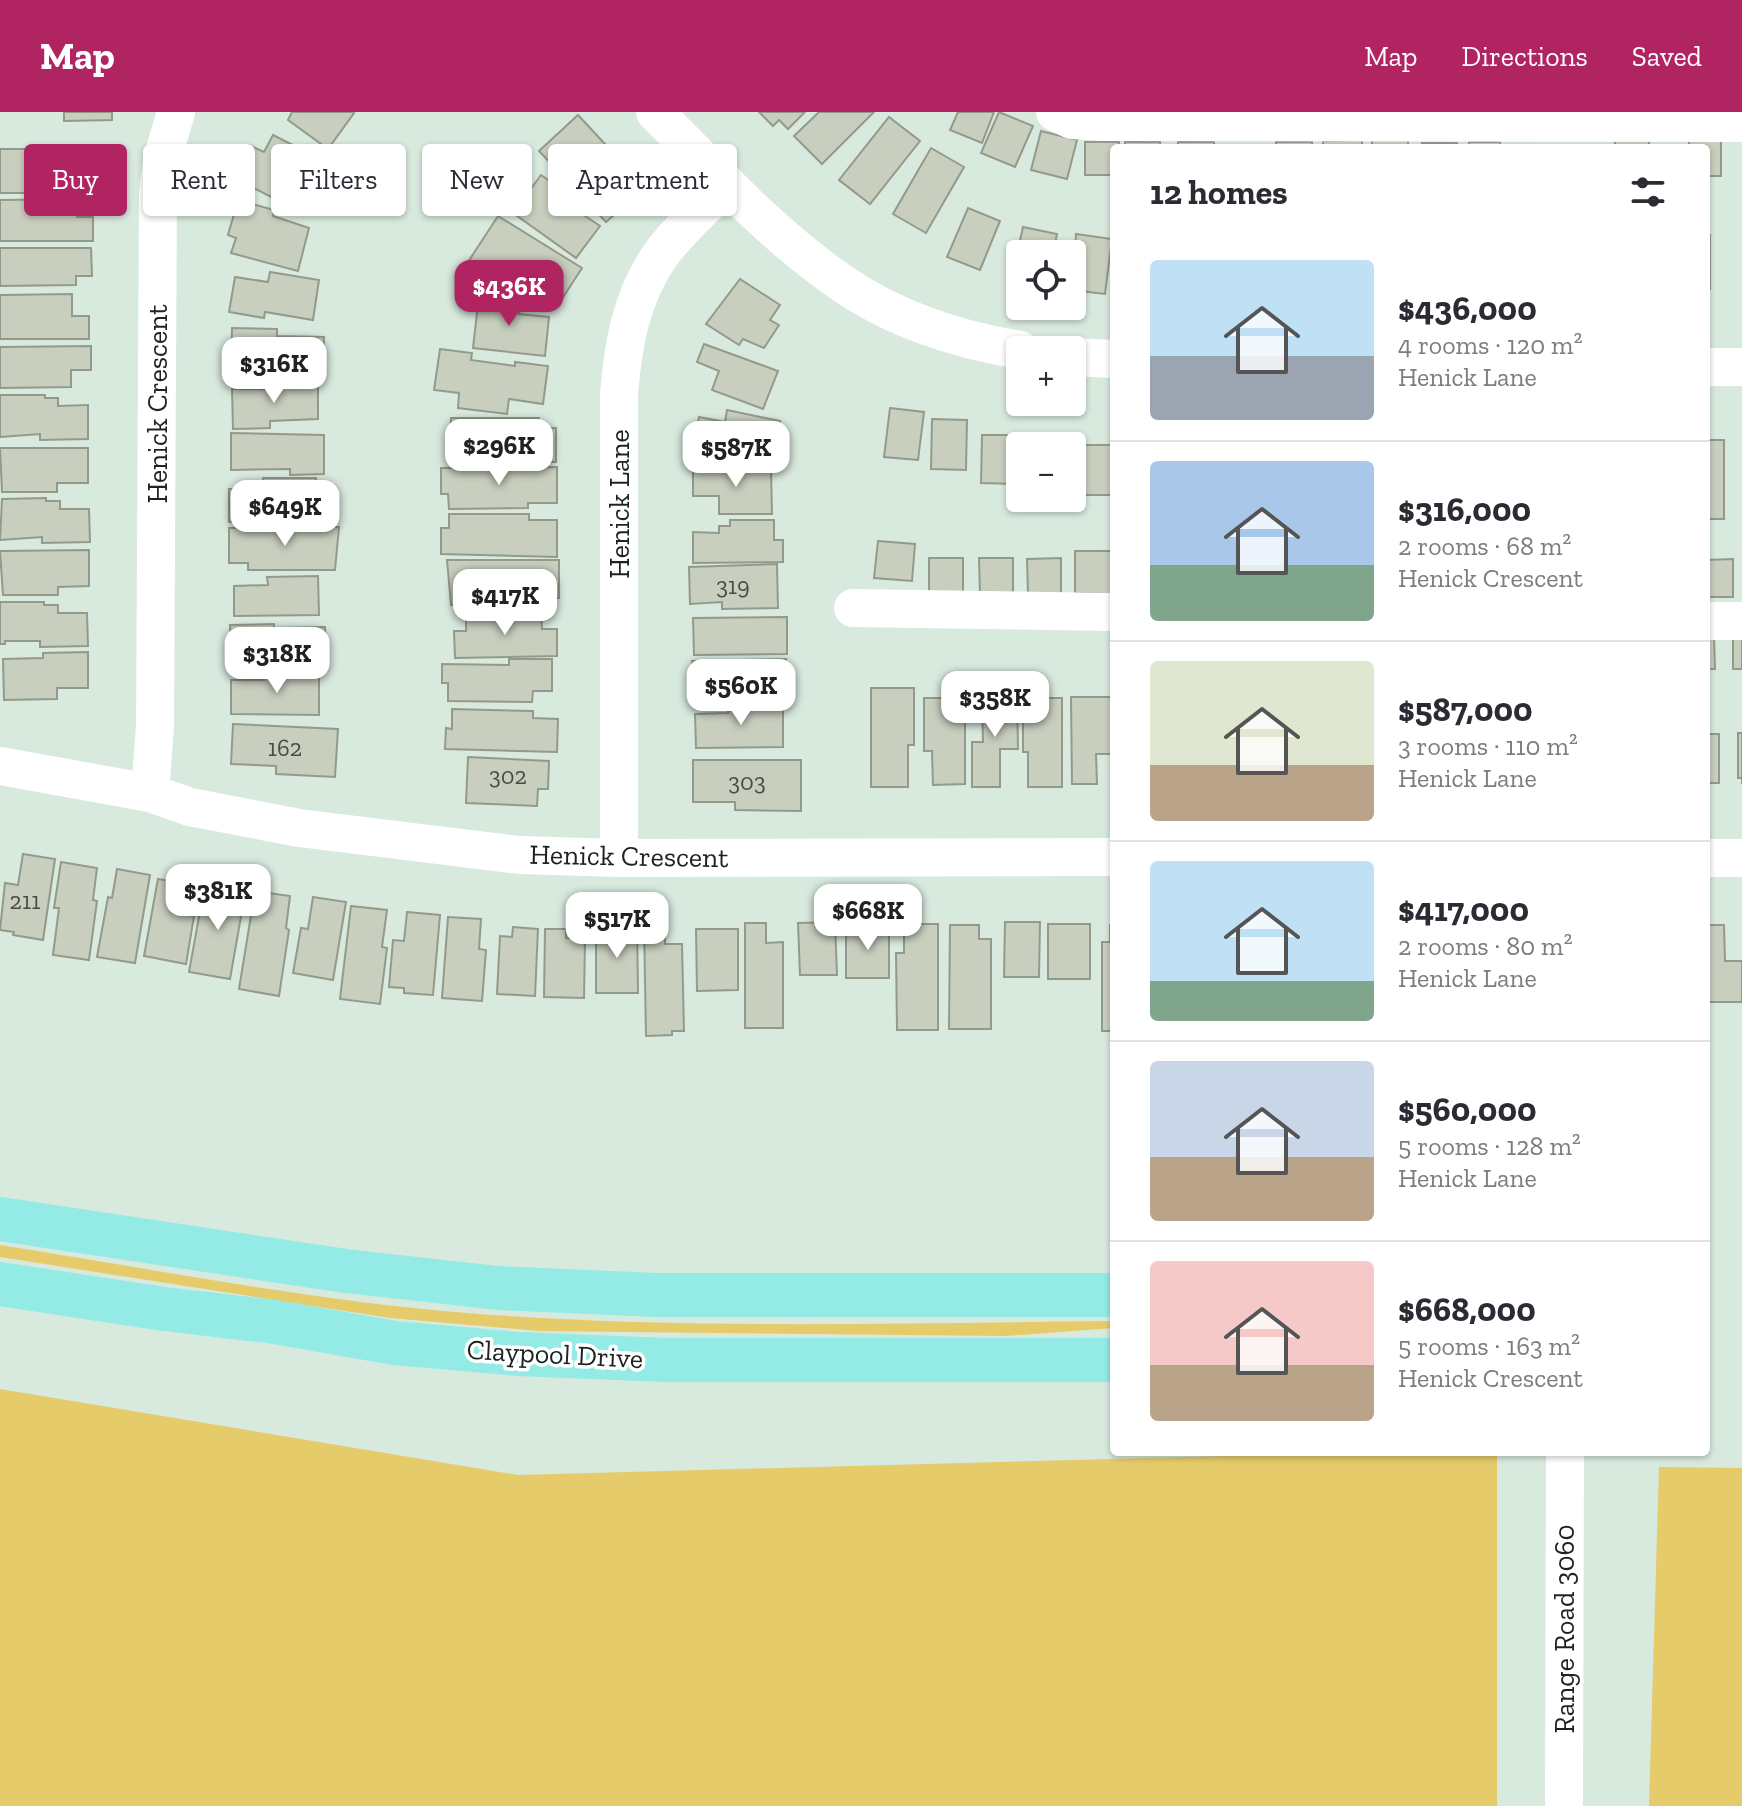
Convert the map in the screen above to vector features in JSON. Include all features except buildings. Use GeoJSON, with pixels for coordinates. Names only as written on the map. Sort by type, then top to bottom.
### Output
{"type":"FeatureCollection","features":[{"type":"Feature","properties":{"kind":"main road"},"geometry":{"type":"LineString","coordinates":[[0,1219],[346,1271],[498,1288],[656,1295],[1110,1295]]}},
{"type":"Feature","properties":{"kind":"main road","name":"Claypool Drive"},"geometry":{"type":"LineString","coordinates":[[0,1284],[275,1322],[395,1343],[518,1354],[666,1360],[1110,1360]]}},
{"type":"Feature","properties":{"kind":"street","name":"Henick Crescent"},"geometry":{"type":"LineString","coordinates":[[150,793],[156,711],[158,192],[162,160],[176,112]]}},
{"type":"Feature","properties":{"kind":"street"},"geometry":{"type":"LineString","coordinates":[[655,112],[687,144]]}},
{"type":"Feature","properties":{"kind":"street"},"geometry":{"type":"LineString","coordinates":[[1055,112],[1072,120],[1106,122],[1567,127],[1742,123]]}},
{"type":"Feature","properties":{"kind":"street"},"geometry":{"type":"LineString","coordinates":[[737,193],[803,254],[841,283],[937,330],[1006,347]]}},
{"type":"Feature","properties":{"kind":"street","name":"Henick Lane"},"geometry":{"type":"LineString","coordinates":[[619,858],[619,394],[622,358],[628,324],[641,288],[660,256],[697,216]]}},
{"type":"Feature","properties":{"kind":"street"},"geometry":{"type":"LineString","coordinates":[[1086,358],[1110,359]]}},
{"type":"Feature","properties":{"kind":"street"},"geometry":{"type":"LineString","coordinates":[[1710,367],[1742,367]]}},
{"type":"Feature","properties":{"kind":"street"},"geometry":{"type":"LineString","coordinates":[[853,608],[1110,612]]}},
{"type":"Feature","properties":{"kind":"street"},"geometry":{"type":"LineString","coordinates":[[1710,621],[1742,621]]}},
{"type":"Feature","properties":{"kind":"street","name":"Henick Crescent"},"geometry":{"type":"LineString","coordinates":[[0,766],[150,793],[190,807],[299,828],[520,855],[619,858],[1110,857]]}},
{"type":"Feature","properties":{"kind":"street"},"geometry":{"type":"LineString","coordinates":[[1710,858],[1742,858]]}},
{"type":"Feature","properties":{"kind":"street","name":"Range Road 3060"},"geometry":{"type":"LineString","coordinates":[[1564,1806],[1565,1456]]}},
{"type":"Feature","properties":{"kind":"shaded area"},"geometry":{"type":"Polygon","coordinates":[[[0,1245],[292,1293],[467,1313],[709,1324],[1110,1321],[1110,1328],[1005,1336],[539,1331],[390,1318],[0,1257],[0,1245]]]}},
{"type":"Feature","properties":{"kind":"shaded area"},"geometry":{"type":"Polygon","coordinates":[[[0,1389],[518,1475],[1223,1456],[1497,1456],[1497,1806],[0,1806],[0,1389]]]}},
{"type":"Feature","properties":{"kind":"shaded area"},"geometry":{"type":"Polygon","coordinates":[[[1659,1467],[1742,1468],[1742,1806],[1649,1806],[1659,1467]]]}}]}
